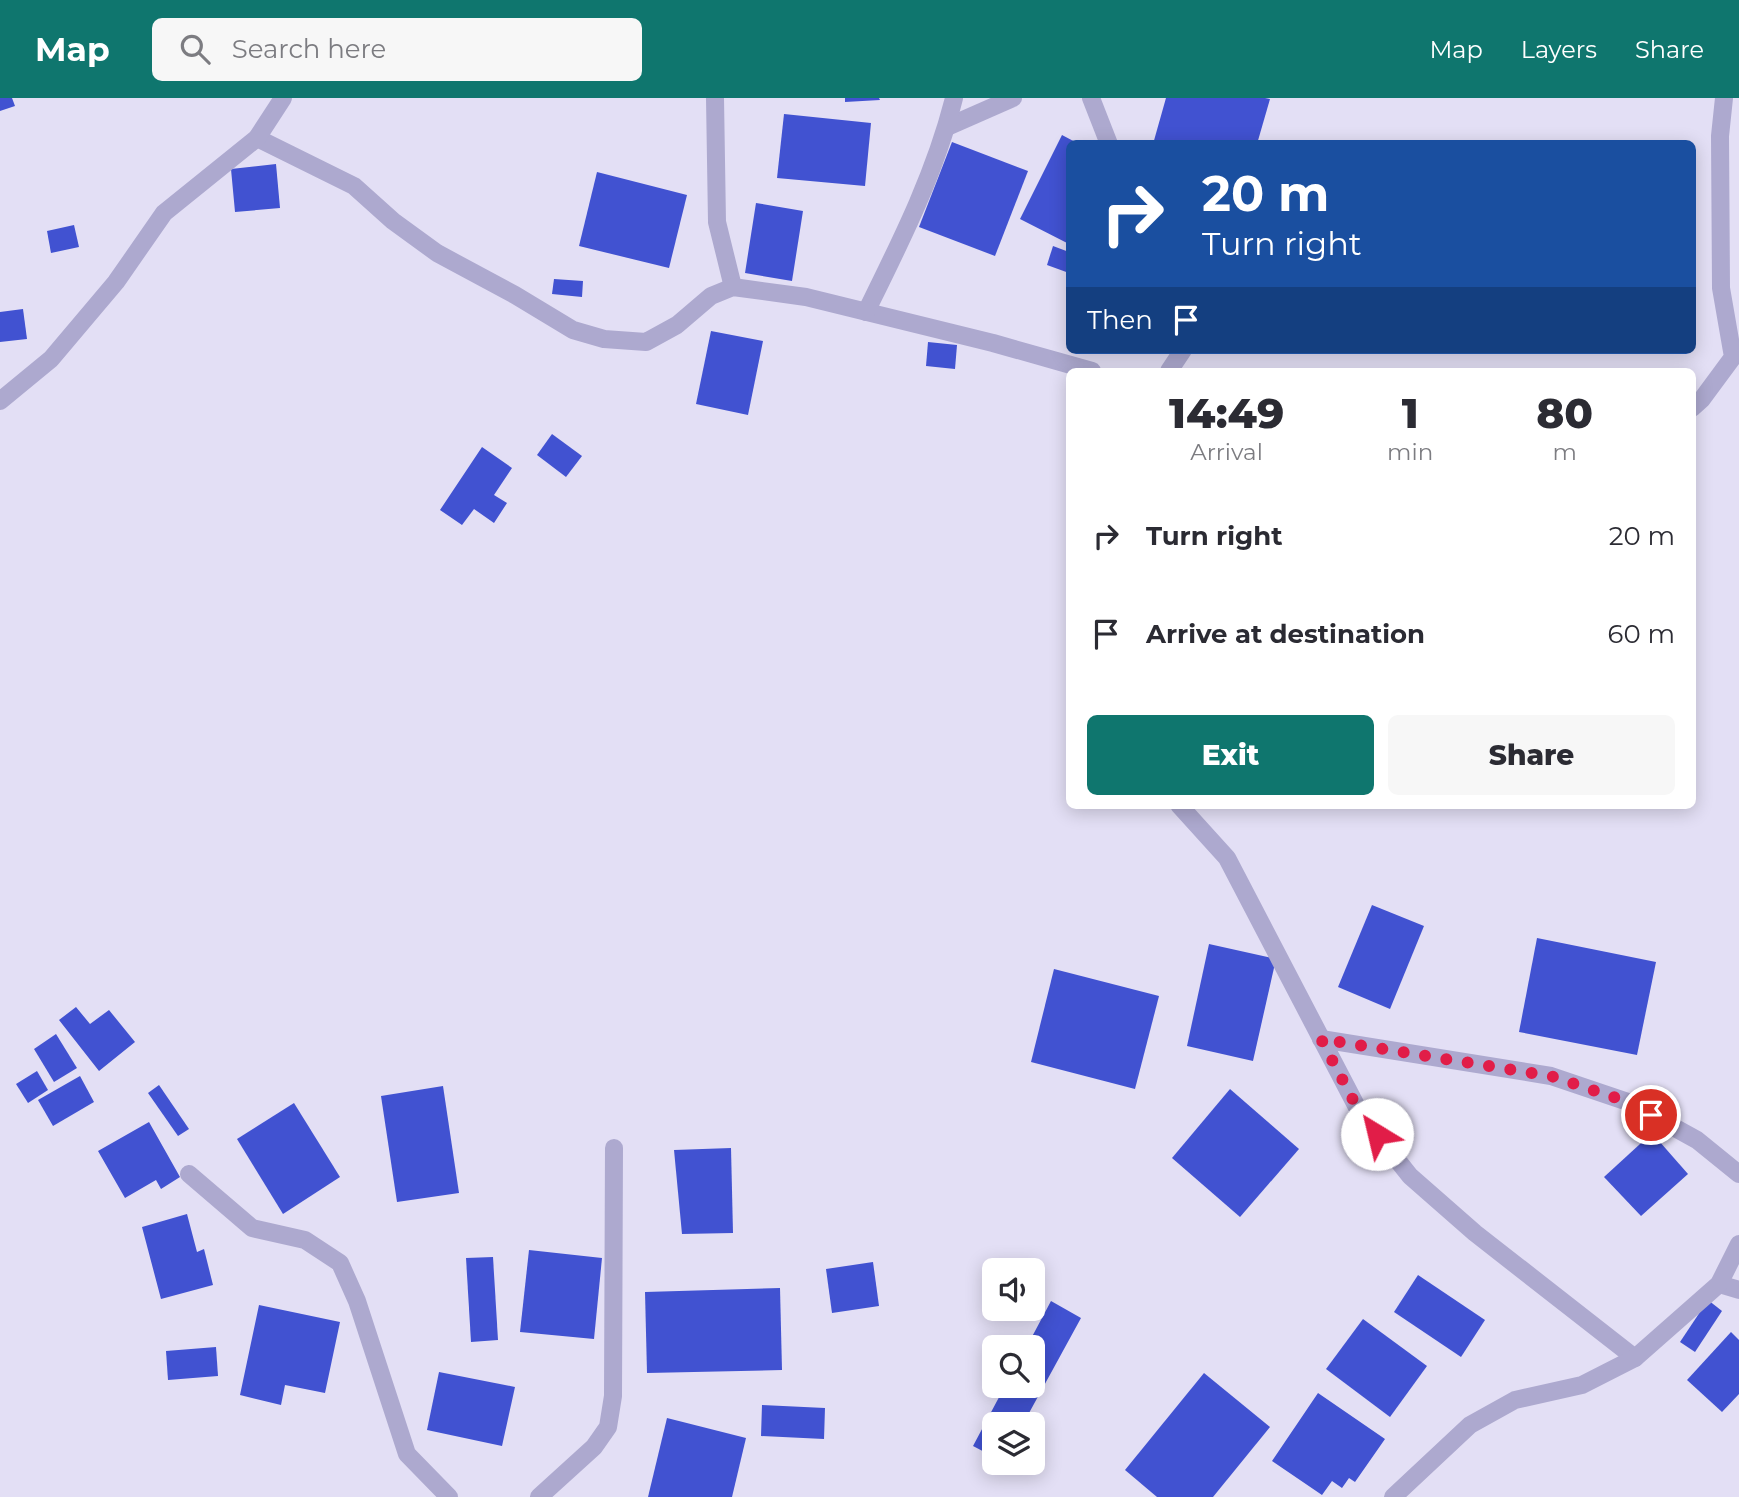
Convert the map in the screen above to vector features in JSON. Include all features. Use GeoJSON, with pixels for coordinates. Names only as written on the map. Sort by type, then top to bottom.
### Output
{"type":"FeatureCollection","features":[{"type":"Feature","properties":{"kind":"street"},"geometry":{"type":"LineString","coordinates":[[0,401],[51,359],[116,282],[164,214],[257,138],[283,98]]}},
{"type":"Feature","properties":{"kind":"street"},"geometry":{"type":"LineString","coordinates":[[715,98],[717,222],[733,287]]}},
{"type":"Feature","properties":{"kind":"street"},"geometry":{"type":"LineString","coordinates":[[866,313],[915,208],[947,127],[954,98]]}},
{"type":"Feature","properties":{"kind":"street"},"geometry":{"type":"LineString","coordinates":[[947,127],[1013,98]]}},
{"type":"Feature","properties":{"kind":"street"},"geometry":{"type":"LineString","coordinates":[[1091,98],[1107,140]]}},
{"type":"Feature","properties":{"kind":"street"},"geometry":{"type":"LineString","coordinates":[[1696,404],[1736,356],[1721,288],[1720,135],[1724,98]]}},
{"type":"Feature","properties":{"kind":"street"},"geometry":{"type":"LineString","coordinates":[[257,138],[354,186],[393,221],[437,253],[573,330],[604,339],[646,342],[677,324],[710,296],[733,287],[806,297],[993,343],[1081,368]]}},
{"type":"Feature","properties":{"kind":"street"},"geometry":{"type":"LineString","coordinates":[[1184,809],[1227,858],[1360,1113],[1410,1176],[1475,1233],[1635,1358]]}},
{"type":"Feature","properties":{"kind":"street"},"geometry":{"type":"LineString","coordinates":[[1321,1039],[1551,1076],[1628,1102],[1697,1140],[1739,1174]]}},
{"type":"Feature","properties":{"kind":"street"},"geometry":{"type":"LineString","coordinates":[[539,1497],[594,1447],[608,1427],[613,1396],[614,1148]]}},
{"type":"Feature","properties":{"kind":"street"},"geometry":{"type":"LineString","coordinates":[[189,1174],[252,1228],[305,1240],[340,1263],[358,1301],[407,1454],[449,1497]]}},
{"type":"Feature","properties":{"kind":"street"},"geometry":{"type":"LineString","coordinates":[[1393,1497],[1470,1425],[1515,1400],[1582,1385],[1635,1358],[1719,1284],[1739,1244]]}},
{"type":"Feature","properties":{"kind":"street"},"geometry":{"type":"LineString","coordinates":[[1719,1284],[1739,1290]]}},
{"type":"Feature","properties":{"kind":"building"},"geometry":{"type":"Polygon","coordinates":[[[0,98],[12,98],[15,106],[0,111],[0,98]]]}},
{"type":"Feature","properties":{"kind":"building"},"geometry":{"type":"Polygon","coordinates":[[[845,98],[879,98],[880,100],[845,102],[845,98]]]}},
{"type":"Feature","properties":{"kind":"building"},"geometry":{"type":"Polygon","coordinates":[[[1166,98],[1270,99],[1258,140],[1154,140],[1166,98]]]}},
{"type":"Feature","properties":{"kind":"building"},"geometry":{"type":"Polygon","coordinates":[[[784,114],[871,123],[865,186],[777,178],[784,114]]]}},
{"type":"Feature","properties":{"kind":"building"},"geometry":{"type":"Polygon","coordinates":[[[1062,135],[1071,140],[1066,140],[1066,242],[1020,219],[1062,135]]]}},
{"type":"Feature","properties":{"kind":"building"},"geometry":{"type":"Polygon","coordinates":[[[952,142],[1028,171],[995,256],[919,227],[952,142]]]}},
{"type":"Feature","properties":{"kind":"building"},"geometry":{"type":"Polygon","coordinates":[[[276,164],[280,208],[235,212],[231,169],[276,164]]]}},
{"type":"Feature","properties":{"kind":"building"},"geometry":{"type":"Polygon","coordinates":[[[597,172],[687,195],[669,268],[579,246],[597,172]]]}},
{"type":"Feature","properties":{"kind":"building"},"geometry":{"type":"Polygon","coordinates":[[[756,203],[803,211],[792,281],[745,273],[756,203]]]}},
{"type":"Feature","properties":{"kind":"building"},"geometry":{"type":"Polygon","coordinates":[[[74,225],[79,247],[51,253],[47,231],[74,225]]]}},
{"type":"Feature","properties":{"kind":"building"},"geometry":{"type":"Polygon","coordinates":[[[1053,246],[1066,251],[1066,272],[1047,265],[1053,246]]]}},
{"type":"Feature","properties":{"kind":"building"},"geometry":{"type":"Polygon","coordinates":[[[554,279],[583,281],[582,297],[552,294],[554,279]]]}},
{"type":"Feature","properties":{"kind":"building"},"geometry":{"type":"Polygon","coordinates":[[[23,309],[27,339],[0,342],[0,312],[23,309]]]}},
{"type":"Feature","properties":{"kind":"building"},"geometry":{"type":"Polygon","coordinates":[[[711,331],[763,341],[748,415],[696,404],[711,331]]]}},
{"type":"Feature","properties":{"kind":"building"},"geometry":{"type":"Polygon","coordinates":[[[928,342],[957,345],[955,369],[926,366],[928,342]]]}},
{"type":"Feature","properties":{"kind":"building"},"geometry":{"type":"Polygon","coordinates":[[[552,434],[582,456],[566,477],[537,455],[552,434]]]}},
{"type":"Feature","properties":{"kind":"building"},"geometry":{"type":"Polygon","coordinates":[[[482,447],[512,468],[494,495],[507,503],[494,523],[474,509],[462,525],[440,510],[482,447]]]}},
{"type":"Feature","properties":{"kind":"building"},"geometry":{"type":"Polygon","coordinates":[[[1372,905],[1424,926],[1390,1009],[1338,987],[1372,905]]]}},
{"type":"Feature","properties":{"kind":"building"},"geometry":{"type":"Polygon","coordinates":[[[1537,938],[1656,962],[1637,1055],[1519,1032],[1537,938]]]}},
{"type":"Feature","properties":{"kind":"building"},"geometry":{"type":"Polygon","coordinates":[[[1209,944],[1276,959],[1253,1061],[1187,1046],[1209,944]]]}},
{"type":"Feature","properties":{"kind":"building"},"geometry":{"type":"Polygon","coordinates":[[[1054,969],[1159,996],[1135,1089],[1031,1062],[1054,969]]]}},
{"type":"Feature","properties":{"kind":"building"},"geometry":{"type":"Polygon","coordinates":[[[76,1007],[90,1024],[109,1010],[135,1042],[99,1071],[59,1020],[76,1007]]]}},
{"type":"Feature","properties":{"kind":"building"},"geometry":{"type":"Polygon","coordinates":[[[56,1034],[77,1068],[54,1082],[34,1049],[56,1034]]]}},
{"type":"Feature","properties":{"kind":"building"},"geometry":{"type":"Polygon","coordinates":[[[37,1071],[48,1090],[28,1103],[16,1084],[37,1071]]]}},
{"type":"Feature","properties":{"kind":"building"},"geometry":{"type":"Polygon","coordinates":[[[80,1076],[94,1102],[53,1126],[38,1100],[80,1076]]]}},
{"type":"Feature","properties":{"kind":"building"},"geometry":{"type":"Polygon","coordinates":[[[159,1085],[189,1129],[178,1136],[148,1093],[159,1085]]]}},
{"type":"Feature","properties":{"kind":"building"},"geometry":{"type":"Polygon","coordinates":[[[443,1086],[459,1193],[397,1202],[381,1096],[443,1086]]]}},
{"type":"Feature","properties":{"kind":"building"},"geometry":{"type":"Polygon","coordinates":[[[1230,1089],[1299,1149],[1240,1217],[1172,1158],[1230,1089]]]}},
{"type":"Feature","properties":{"kind":"building"},"geometry":{"type":"Polygon","coordinates":[[[294,1103],[340,1177],[283,1214],[237,1139],[294,1103]]]}},
{"type":"Feature","properties":{"kind":"building"},"geometry":{"type":"Polygon","coordinates":[[[149,1122],[180,1177],[161,1189],[156,1180],[125,1198],[98,1151],[149,1122]]]}},
{"type":"Feature","properties":{"kind":"building"},"geometry":{"type":"Polygon","coordinates":[[[1652,1133],[1688,1174],[1641,1216],[1604,1177],[1652,1133]]]}},
{"type":"Feature","properties":{"kind":"building"},"geometry":{"type":"Polygon","coordinates":[[[731,1148],[733,1233],[682,1234],[674,1150],[731,1148]]]}},
{"type":"Feature","properties":{"kind":"building"},"geometry":{"type":"Polygon","coordinates":[[[187,1214],[197,1252],[204,1249],[213,1285],[161,1299],[142,1227],[187,1214]]]}},
{"type":"Feature","properties":{"kind":"building"},"geometry":{"type":"Polygon","coordinates":[[[529,1250],[602,1258],[594,1339],[520,1332],[529,1250]]]}},
{"type":"Feature","properties":{"kind":"building"},"geometry":{"type":"Polygon","coordinates":[[[493,1257],[498,1340],[471,1342],[466,1258],[493,1257]]]}},
{"type":"Feature","properties":{"kind":"building"},"geometry":{"type":"Polygon","coordinates":[[[873,1262],[879,1306],[832,1313],[826,1269],[873,1262]]]}},
{"type":"Feature","properties":{"kind":"building"},"geometry":{"type":"Polygon","coordinates":[[[1418,1275],[1485,1320],[1461,1357],[1394,1312],[1418,1275]]]}},
{"type":"Feature","properties":{"kind":"building"},"geometry":{"type":"Polygon","coordinates":[[[780,1288],[782,1370],[647,1373],[645,1292],[780,1288]]]}},
{"type":"Feature","properties":{"kind":"building"},"geometry":{"type":"Polygon","coordinates":[[[1708,1300],[1722,1311],[1695,1352],[1680,1342],[1708,1300]]]}},
{"type":"Feature","properties":{"kind":"building"},"geometry":{"type":"Polygon","coordinates":[[[1051,1301],[1081,1318],[1045,1384],[1045,1335],[1033,1335],[1040,1321],[1045,1321],[1045,1312],[1051,1301]]]}},
{"type":"Feature","properties":{"kind":"building"},"geometry":{"type":"Polygon","coordinates":[[[259,1305],[340,1322],[325,1393],[285,1385],[281,1405],[240,1395],[259,1305]]]}},
{"type":"Feature","properties":{"kind":"building"},"geometry":{"type":"Polygon","coordinates":[[[1363,1319],[1427,1366],[1390,1417],[1326,1369],[1363,1319]]]}},
{"type":"Feature","properties":{"kind":"building"},"geometry":{"type":"Polygon","coordinates":[[[1731,1332],[1739,1340],[1739,1394],[1722,1412],[1687,1380],[1731,1332]]]}},
{"type":"Feature","properties":{"kind":"building"},"geometry":{"type":"Polygon","coordinates":[[[216,1347],[218,1376],[168,1380],[166,1351],[216,1347]]]}},
{"type":"Feature","properties":{"kind":"building"},"geometry":{"type":"Polygon","coordinates":[[[439,1372],[515,1387],[502,1446],[427,1430],[439,1372]]]}},
{"type":"Feature","properties":{"kind":"building"},"geometry":{"type":"Polygon","coordinates":[[[1204,1373],[1270,1427],[1213,1497],[1157,1497],[1125,1470],[1204,1373]]]}},
{"type":"Feature","properties":{"kind":"building"},"geometry":{"type":"Polygon","coordinates":[[[1318,1393],[1385,1439],[1355,1482],[1349,1478],[1342,1488],[1332,1481],[1322,1495],[1272,1461],[1318,1393]]]}},
{"type":"Feature","properties":{"kind":"building"},"geometry":{"type":"Polygon","coordinates":[[[999,1398],[1037,1398],[1030,1412],[991,1412],[999,1398]]]}},
{"type":"Feature","properties":{"kind":"building"},"geometry":{"type":"Polygon","coordinates":[[[762,1405],[825,1408],[824,1439],[761,1436],[762,1405]]]}},
{"type":"Feature","properties":{"kind":"building"},"geometry":{"type":"Polygon","coordinates":[[[667,1418],[746,1438],[732,1497],[648,1497],[667,1418]]]}},
{"type":"Feature","properties":{"kind":"building"},"geometry":{"type":"Polygon","coordinates":[[[982,1429],[982,1451],[973,1446],[982,1429]]]}},
{"type":"Feature","properties":{"kind":"route"},"geometry":{"type":"LineString","coordinates":[[1377,1134],[1360,1113],[1321,1039],[1551,1076],[1628,1102],[1651,1115]]}}]}
